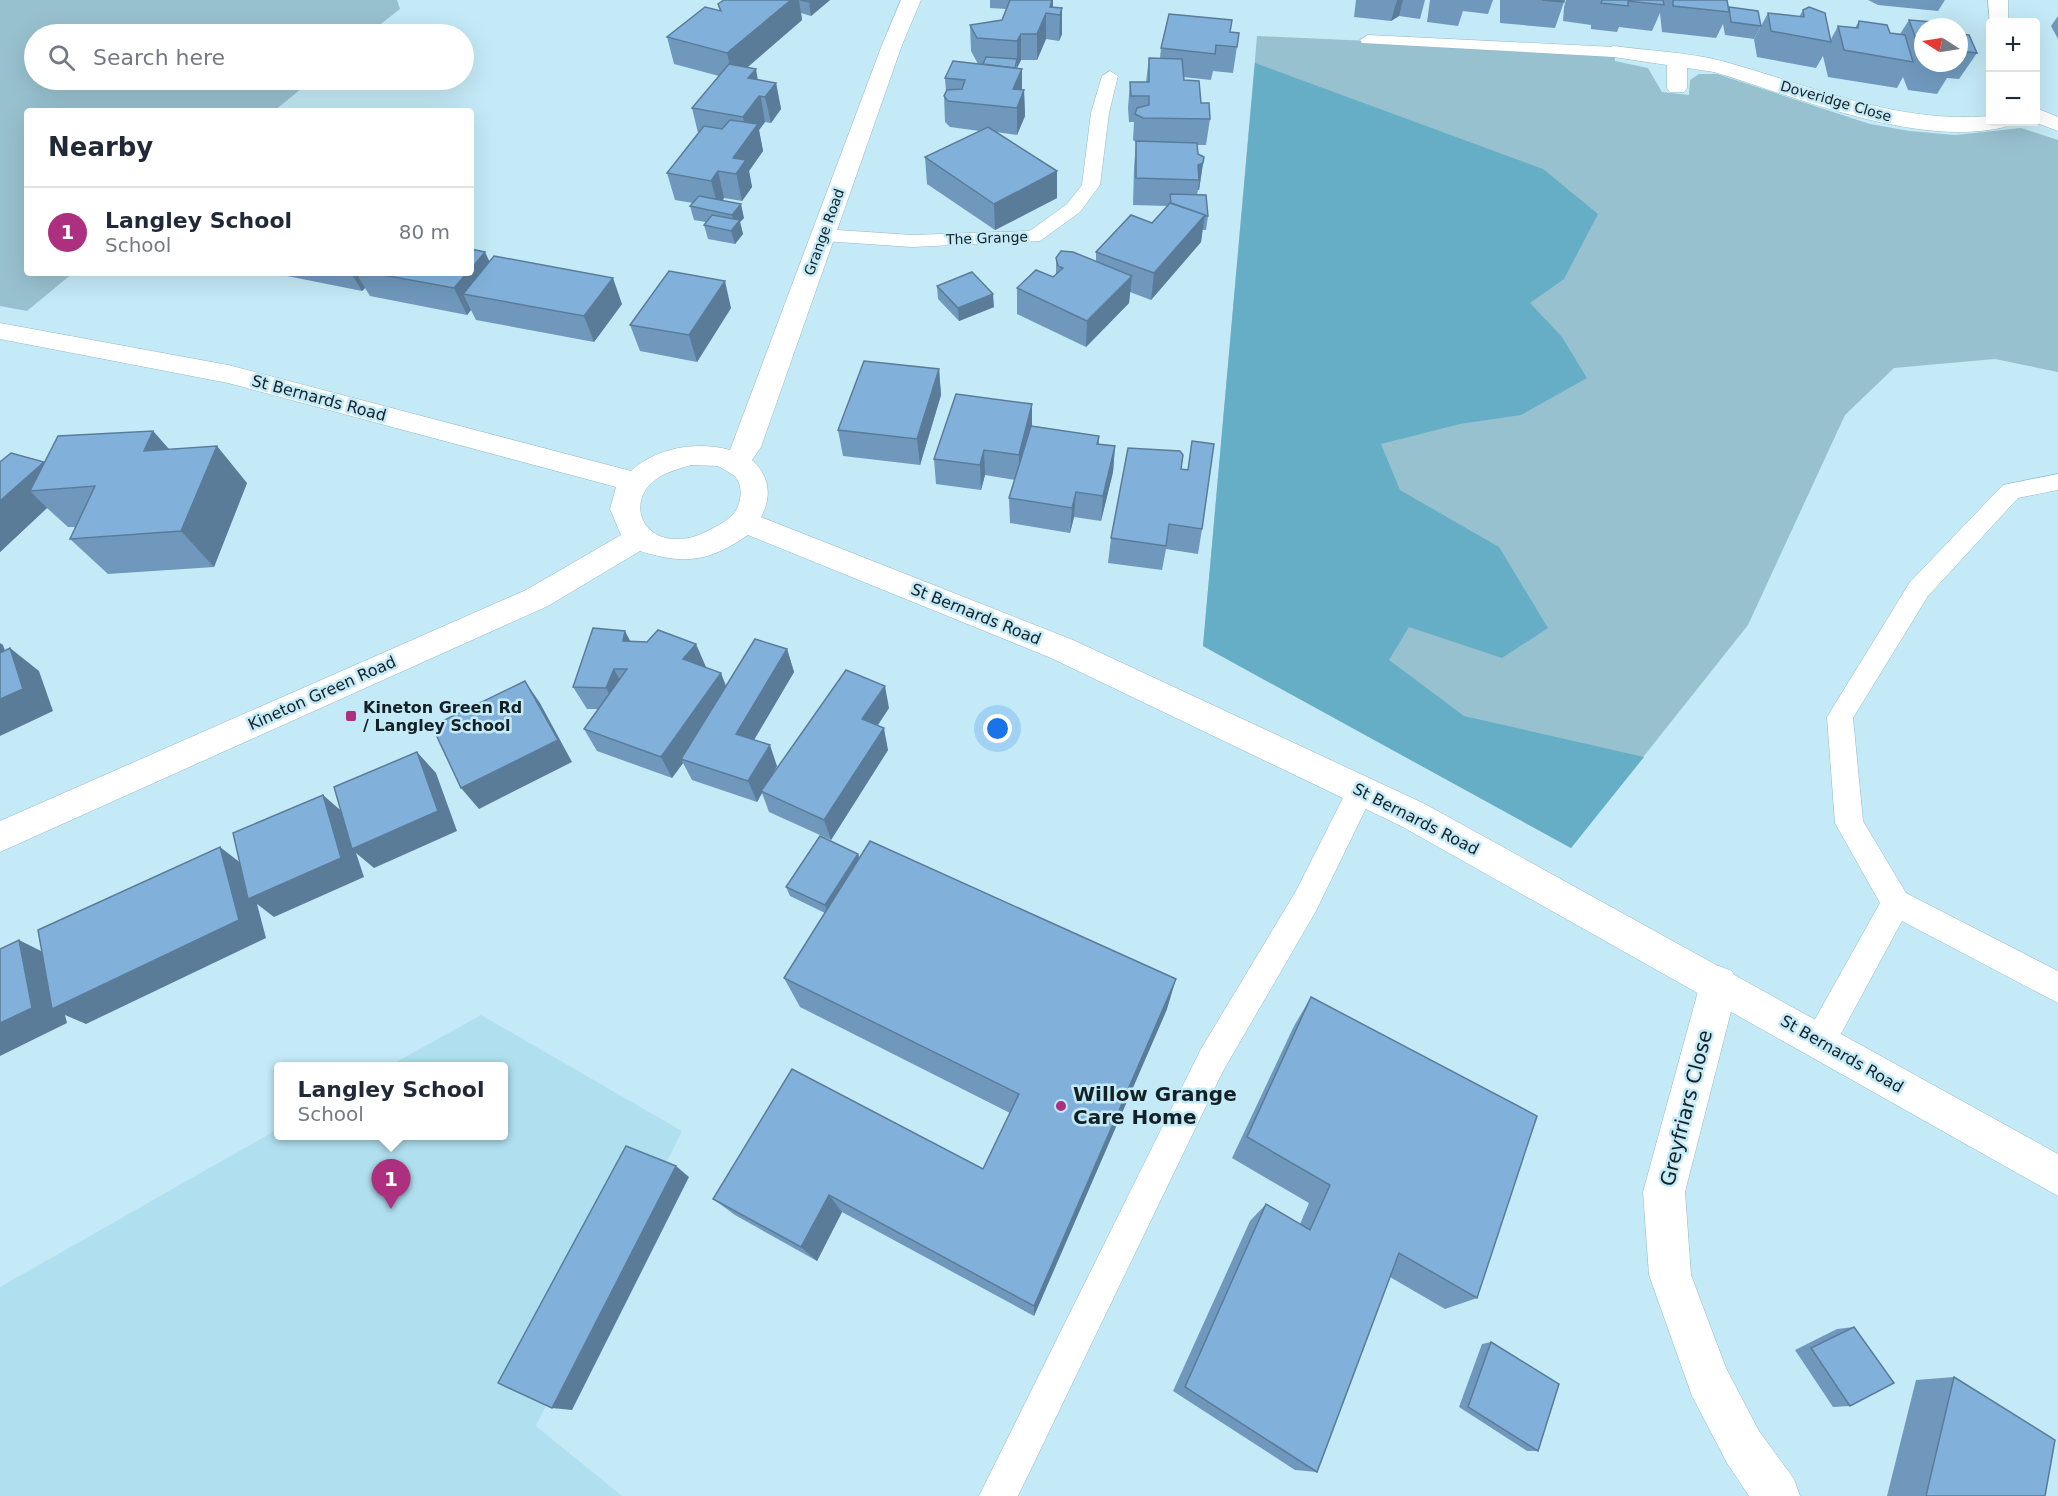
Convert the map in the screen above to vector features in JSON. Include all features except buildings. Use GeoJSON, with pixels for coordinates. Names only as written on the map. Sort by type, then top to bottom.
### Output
{"type":"FeatureCollection","features":[{"type":"Feature","properties":{"kind":"street","name":"Grange Road"},"geometry":{"type":"LineString","coordinates":[[736,463],[755,425],[888,55],[911,0]]}},
{"type":"Feature","properties":{"kind":"street"},"geometry":{"type":"LineString","coordinates":[[1998,0],[1999,18]]}},
{"type":"Feature","properties":{"kind":"street","name":"Doveridge Close"},"geometry":{"type":"LineString","coordinates":[[1614,52],[1716,66],[1874,114],[1922,123],[1962,125],[1986,123]]}},
{"type":"Feature","properties":{"kind":"street"},"geometry":{"type":"LineString","coordinates":[[1677,59],[1677,88]]}},
{"type":"Feature","properties":{"kind":"street"},"geometry":{"type":"LineString","coordinates":[[2040,116],[2058,126]]}},
{"type":"Feature","properties":{"kind":"street","name":"St Bernards Road"},"geometry":{"type":"LineString","coordinates":[[0,331],[228,374],[635,482]]}},
{"type":"Feature","properties":{"kind":"street"},"geometry":{"type":"LineString","coordinates":[[689,455],[717,456],[736,463],[753,483],[755,498],[744,522],[727,536],[706,546],[686,550],[662,548],[639,538],[627,525],[623,513],[626,496],[635,482],[650,468],[671,459],[689,455]]}},
{"type":"Feature","properties":{"kind":"street","name":"St Bernards Road"},"geometry":{"type":"LineString","coordinates":[[744,522],[1062,649],[1413,815],[1719,984],[2058,1176]]}},
{"type":"Feature","properties":{"kind":"street","name":"Kineton Green Road"},"geometry":{"type":"LineString","coordinates":[[0,837],[537,598],[639,538]]}},
{"type":"Feature","properties":{"kind":"street","name":"Greyfriars Close"},"geometry":{"type":"LineString","coordinates":[[1719,984],[1664,1192],[1670,1275],[1708,1380],[1743,1448],[1777,1496]]}},
{"type":"Feature","properties":{"kind":"lane"},"geometry":{"type":"LineString","coordinates":[[1368,40],[1614,52]]}},
{"type":"Feature","properties":{"kind":"lane","name":"The Grange"},"geometry":{"type":"LineString","coordinates":[[823,235],[912,241],[945,240],[1033,237],[1050,228],[1091,185],[1096,167],[1096,136],[1110,76]]}},
{"type":"Feature","properties":{"kind":"lane"},"geometry":{"type":"LineString","coordinates":[[2058,482],[2011,491],[1919,589],[1840,717],[1849,823],[1896,903],[2013,962],[2058,988]]}},
{"type":"Feature","properties":{"kind":"lane"},"geometry":{"type":"LineString","coordinates":[[998,1496],[1212,1060],[1306,901],[1361,790]]}},
{"type":"Feature","properties":{"kind":"lane"},"geometry":{"type":"LineString","coordinates":[[1820,1041],[1896,903]]}},
{"type":"Feature","properties":{"kind":"shaded area"},"geometry":{"type":"Polygon","coordinates":[[[0,0],[397,0],[400,9],[381,24],[24,24],[24,90],[300,90],[278,108],[24,108],[24,276],[69,276],[27,311],[0,306],[0,0]]]}},
{"type":"Feature","properties":{"kind":"shaded area"},"geometry":{"type":"Polygon","coordinates":[[[1257,36],[1614,52],[1615,61],[1648,68],[1662,92],[1689,95],[1690,80],[1699,74],[1717,74],[1870,124],[1910,131],[1955,135],[2021,128],[2058,140],[2058,372],[1995,359],[1894,368],[1845,415],[1748,625],[1571,848],[1203,646],[1257,36]]]}},
{"type":"Feature","properties":{"kind":"shaded area"},"geometry":{"type":"Polygon","coordinates":[[[1255,63],[1543,169],[1598,214],[1564,279],[1530,303],[1562,337],[1587,378],[1521,415],[1460,424],[1381,444],[1400,490],[1499,547],[1548,628],[1502,658],[1409,627],[1389,660],[1464,716],[1644,757],[1571,848],[1203,646],[1255,63]]]}},
{"type":"Feature","properties":{"kind":"shaded area"},"geometry":{"type":"Polygon","coordinates":[[[481,1015],[682,1131],[536,1426],[622,1496],[0,1496],[0,1287],[274,1131],[274,1140],[508,1140],[508,1062],[396,1062],[481,1015]]]}},
{"type":"Feature","properties":{"kind":"place","name":"Kineton Green Rd / Langley School"},"geometry":{"type":"Point","coordinates":[351,716]}},
{"type":"Feature","properties":{"kind":"place","name":"Willow Grange Care Home"},"geometry":{"type":"Point","coordinates":[1061,1106]}},
{"type":"Feature","properties":{"kind":"place","name":"Langley School"},"geometry":{"type":"Point","coordinates":[391,1209]}}]}
